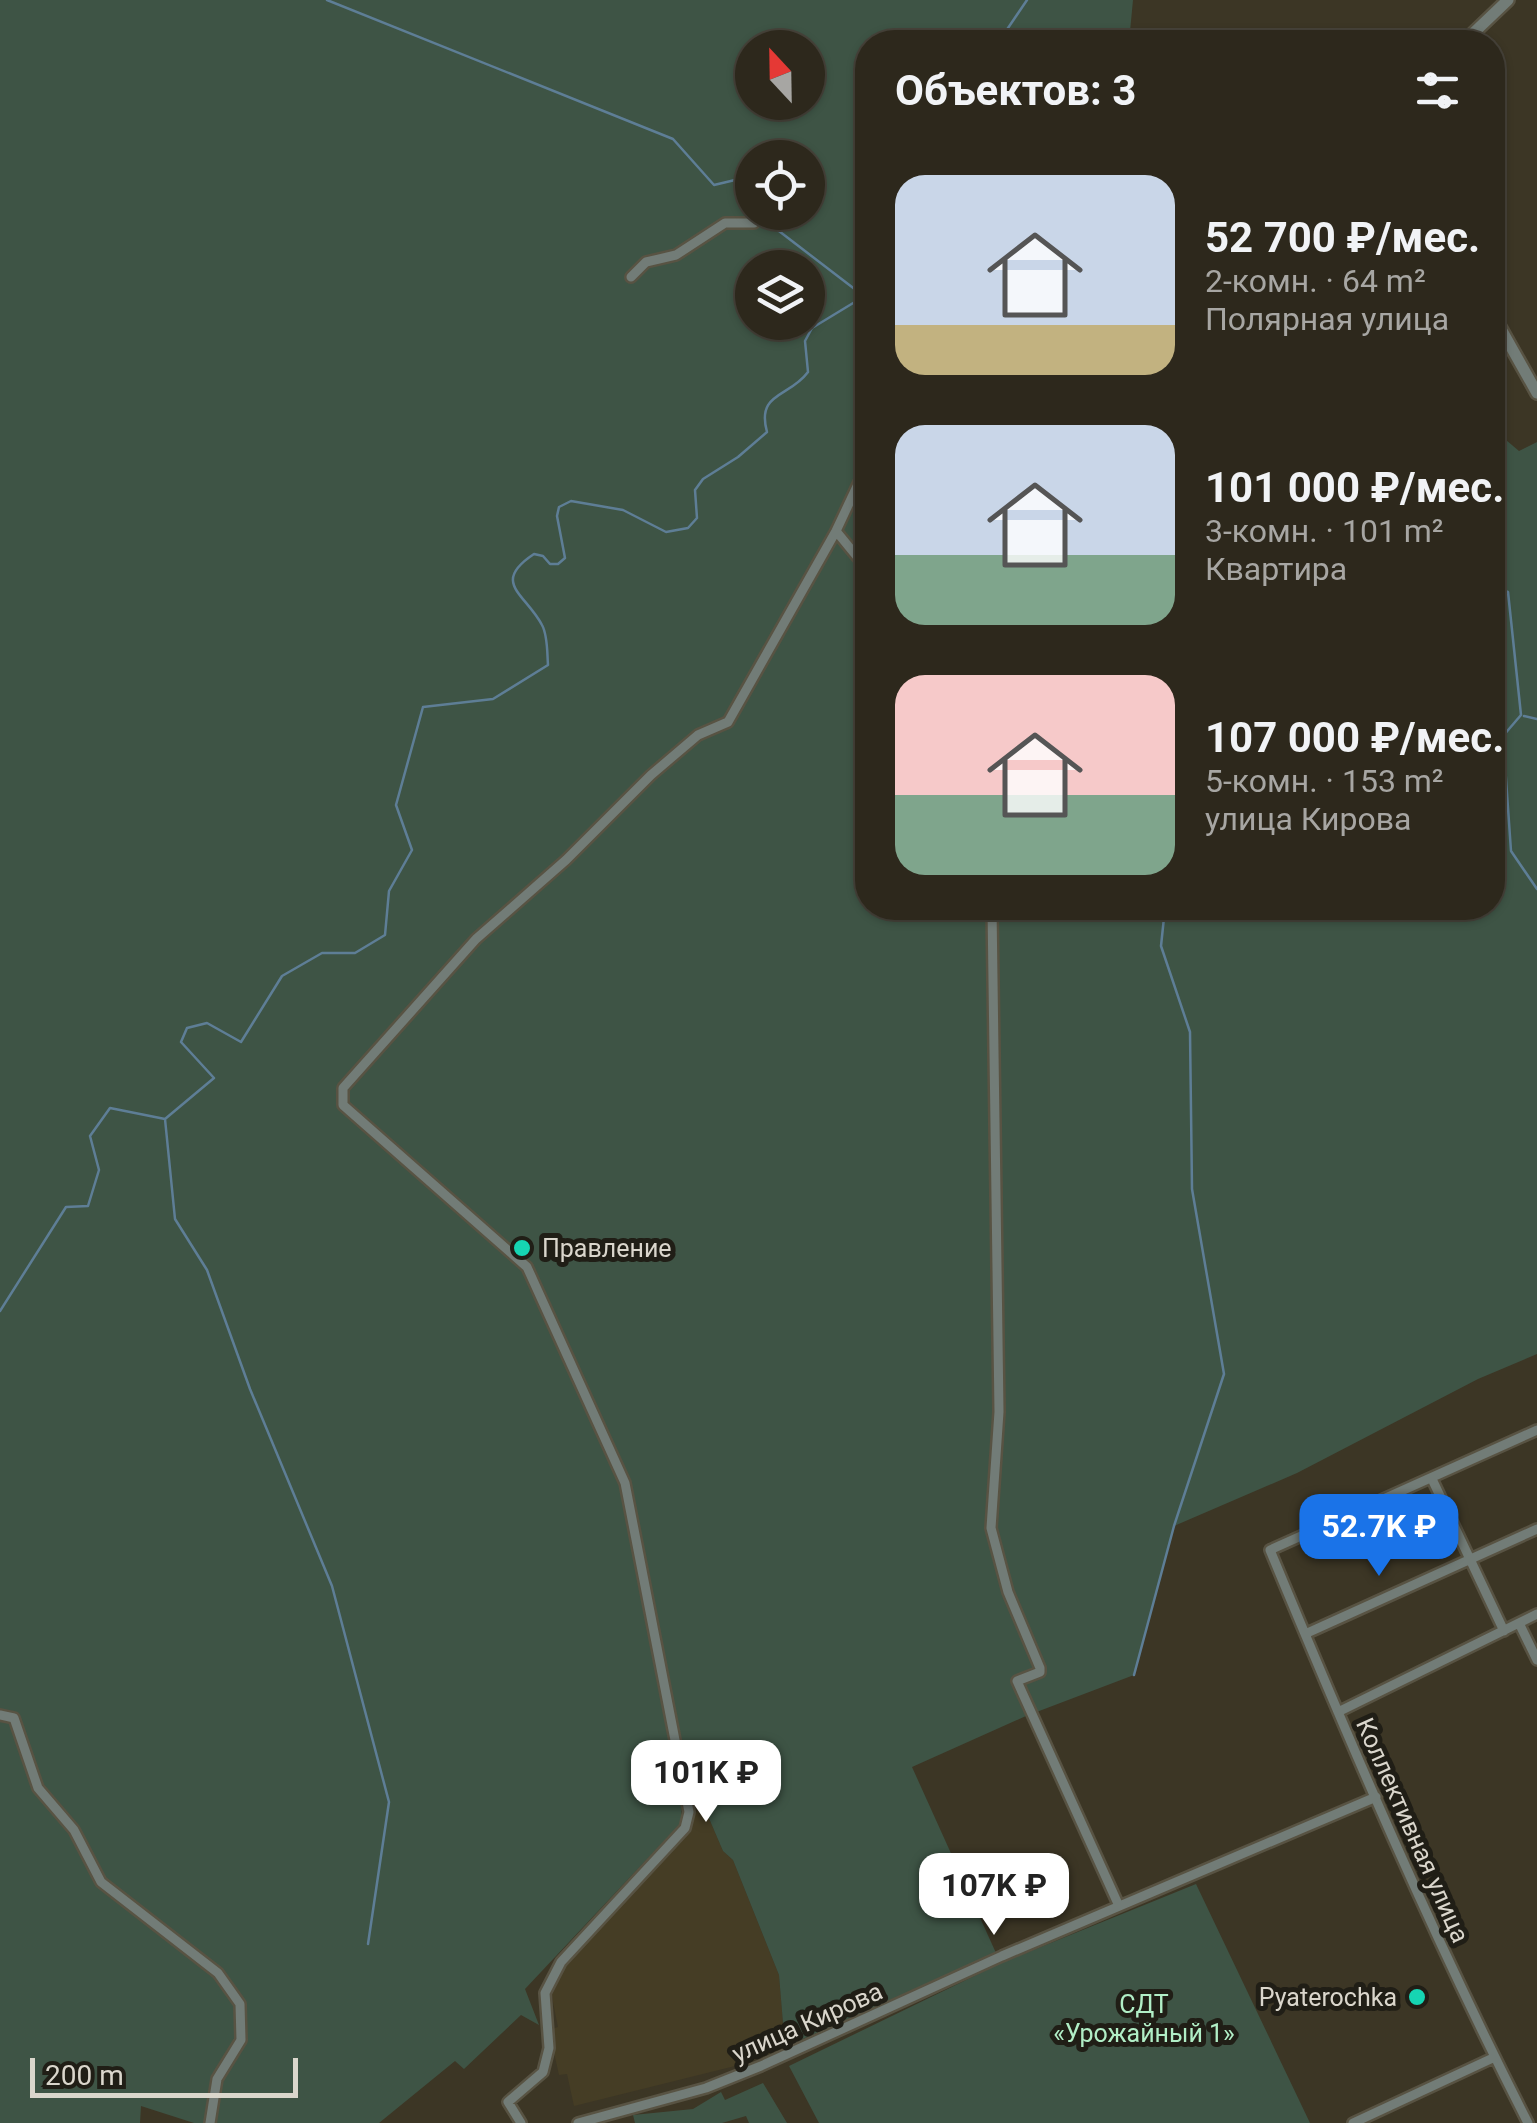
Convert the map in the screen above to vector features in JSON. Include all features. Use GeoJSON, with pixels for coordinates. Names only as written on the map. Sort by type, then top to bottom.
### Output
{"type":"FeatureCollection","features":[{"type":"Feature","properties":{"kind":"street"},"geometry":{"type":"LineString","coordinates":[[1477,30],[1508,0]]}},
{"type":"Feature","properties":{"kind":"street"},"geometry":{"type":"LineString","coordinates":[[631,277],[646,262],[676,254],[725,223],[735,223]]}},
{"type":"Feature","properties":{"kind":"street"},"geometry":{"type":"LineString","coordinates":[[1505,336],[1537,394]]}},
{"type":"Feature","properties":{"kind":"street"},"geometry":{"type":"LineString","coordinates":[[521,2123],[508,2102],[543,2072],[549,2048],[545,1993],[561,1962],[685,1828],[689,1812],[625,1483],[527,1267],[343,1105],[343,1088],[476,939],[566,860],[651,775],[698,735],[728,722],[855,491]]}},
{"type":"Feature","properties":{"kind":"street"},"geometry":{"type":"LineString","coordinates":[[836,531],[855,554]]}},
{"type":"Feature","properties":{"kind":"street"},"geometry":{"type":"LineString","coordinates":[[992,920],[998,1412],[992,1528],[1008,1592],[1040,1668],[1040,1672],[1017,1681],[1119,1906]]}},
{"type":"Feature","properties":{"kind":"street"},"geometry":{"type":"LineString","coordinates":[[1504,1631],[1432,1479],[1537,1430]]}},
{"type":"Feature","properties":{"kind":"street","name":"Коллективная улица"},"geometry":{"type":"LineString","coordinates":[[1432,1479],[1270,1550],[1338,1712],[1528,2123]]}},
{"type":"Feature","properties":{"kind":"street"},"geometry":{"type":"LineString","coordinates":[[1305,1634],[1537,1529]]}},
{"type":"Feature","properties":{"kind":"street"},"geometry":{"type":"LineString","coordinates":[[1338,1712],[1537,1614]]}},
{"type":"Feature","properties":{"kind":"street"},"geometry":{"type":"LineString","coordinates":[[1519,1623],[1537,1660]]}},
{"type":"Feature","properties":{"kind":"street"},"geometry":{"type":"LineString","coordinates":[[0,1714],[14,1718],[38,1788],[74,1830],[102,1882],[218,1972],[240,2004],[240,2040],[217,2079],[210,2123]]}},
{"type":"Feature","properties":{"kind":"street","name":"улица Кирова"},"geometry":{"type":"LineString","coordinates":[[578,2123],[627,2118],[772,2062],[1376,1796]]}},
{"type":"Feature","properties":{"kind":"street"},"geometry":{"type":"LineString","coordinates":[[1353,2123],[1495,2057]]}},
{"type":"Feature","properties":{"kind":"shaded area"},"geometry":{"type":"Polygon","coordinates":[[[705,1809],[723,1851],[733,1860],[779,1975],[785,2047],[747,2063],[574,2106],[567,2074],[559,2075],[549,2030],[558,2027],[551,1992],[566,1966],[688,1833],[693,1813],[705,1809]]]}},
{"type":"Feature","properties":{"kind":"green space"},"geometry":{"type":"Polygon","coordinates":[[[0,0],[1133,0],[1130,30],[855,30],[855,920],[1505,920],[1505,439],[1519,451],[1537,442],[1537,1354],[1478,1379],[1297,1473],[1174,1526],[1134,1675],[1026,1716],[912,1767],[996,1953],[785,2047],[779,1975],[733,1860],[723,1851],[705,1809],[683,1779],[681,1823],[525,1989],[539,2025],[521,2015],[464,2069],[455,2061],[379,2123],[194,2123],[141,2106],[140,2123],[0,2123],[0,0]]]}},
{"type":"Feature","properties":{"kind":"green space","name":"СДТ «Урожайный 1»"},"geometry":{"type":"Polygon","coordinates":[[[1196,1884],[1310,2123],[819,2123],[789,2066],[1001,1963],[1196,1884]]]}},
{"type":"Feature","properties":{"kind":"green space"},"geometry":{"type":"Polygon","coordinates":[[[763,2083],[787,2123],[749,2123],[746,2116],[722,2123],[635,2123],[633,2115],[693,2109],[721,2092],[725,2100],[763,2083]]]}},
{"type":"Feature","properties":{"kind":"waterway"},"geometry":{"type":"LineString","coordinates":[[327,0],[673,139],[714,185],[735,180]]}},
{"type":"Feature","properties":{"kind":"waterway"},"geometry":{"type":"LineString","coordinates":[[1007,30],[1027,0]]}},
{"type":"Feature","properties":{"kind":"waterway"},"geometry":{"type":"LineString","coordinates":[[778,230],[855,289]]}},
{"type":"Feature","properties":{"kind":"waterway"},"geometry":{"type":"LineString","coordinates":[[0,1311],[66,1207],[88,1206],[99,1170],[90,1136],[110,1108],[165,1119],[214,1078],[181,1042],[187,1028],[207,1023],[241,1042],[282,976],[322,953],[355,953],[385,935],[389,891],[412,850],[396,805],[423,707],[493,699],[548,665],[544,629],[513,581],[514,573],[534,554],[543,556],[550,564],[565,558],[557,516],[559,507],[571,501],[623,510],[666,532],[688,528],[697,518],[695,490],[703,479],[767,432],[765,419],[770,402],[808,372],[805,341],[812,328],[855,302]]}},
{"type":"Feature","properties":{"kind":"waterway"},"geometry":{"type":"LineString","coordinates":[[1505,591],[1521,715],[1505,734]]}},
{"type":"Feature","properties":{"kind":"waterway"},"geometry":{"type":"LineString","coordinates":[[1524,716],[1537,719]]}},
{"type":"Feature","properties":{"kind":"waterway"},"geometry":{"type":"LineString","coordinates":[[1505,765],[1511,851],[1537,889]]}},
{"type":"Feature","properties":{"kind":"waterway"},"geometry":{"type":"LineString","coordinates":[[1134,1675],[1174,1526],[1224,1374],[1192,1189],[1190,1032],[1161,946],[1164,920]]}},
{"type":"Feature","properties":{"kind":"waterway"},"geometry":{"type":"LineString","coordinates":[[165,1119],[175,1219],[207,1270],[250,1389],[332,1586],[389,1802],[368,1944]]}},
{"type":"Feature","properties":{"kind":"place","name":"Правление"},"geometry":{"type":"Point","coordinates":[522,1248]}},
{"type":"Feature","properties":{"kind":"place","name":"Pyaterochka"},"geometry":{"type":"Point","coordinates":[1417,1997]}}]}
